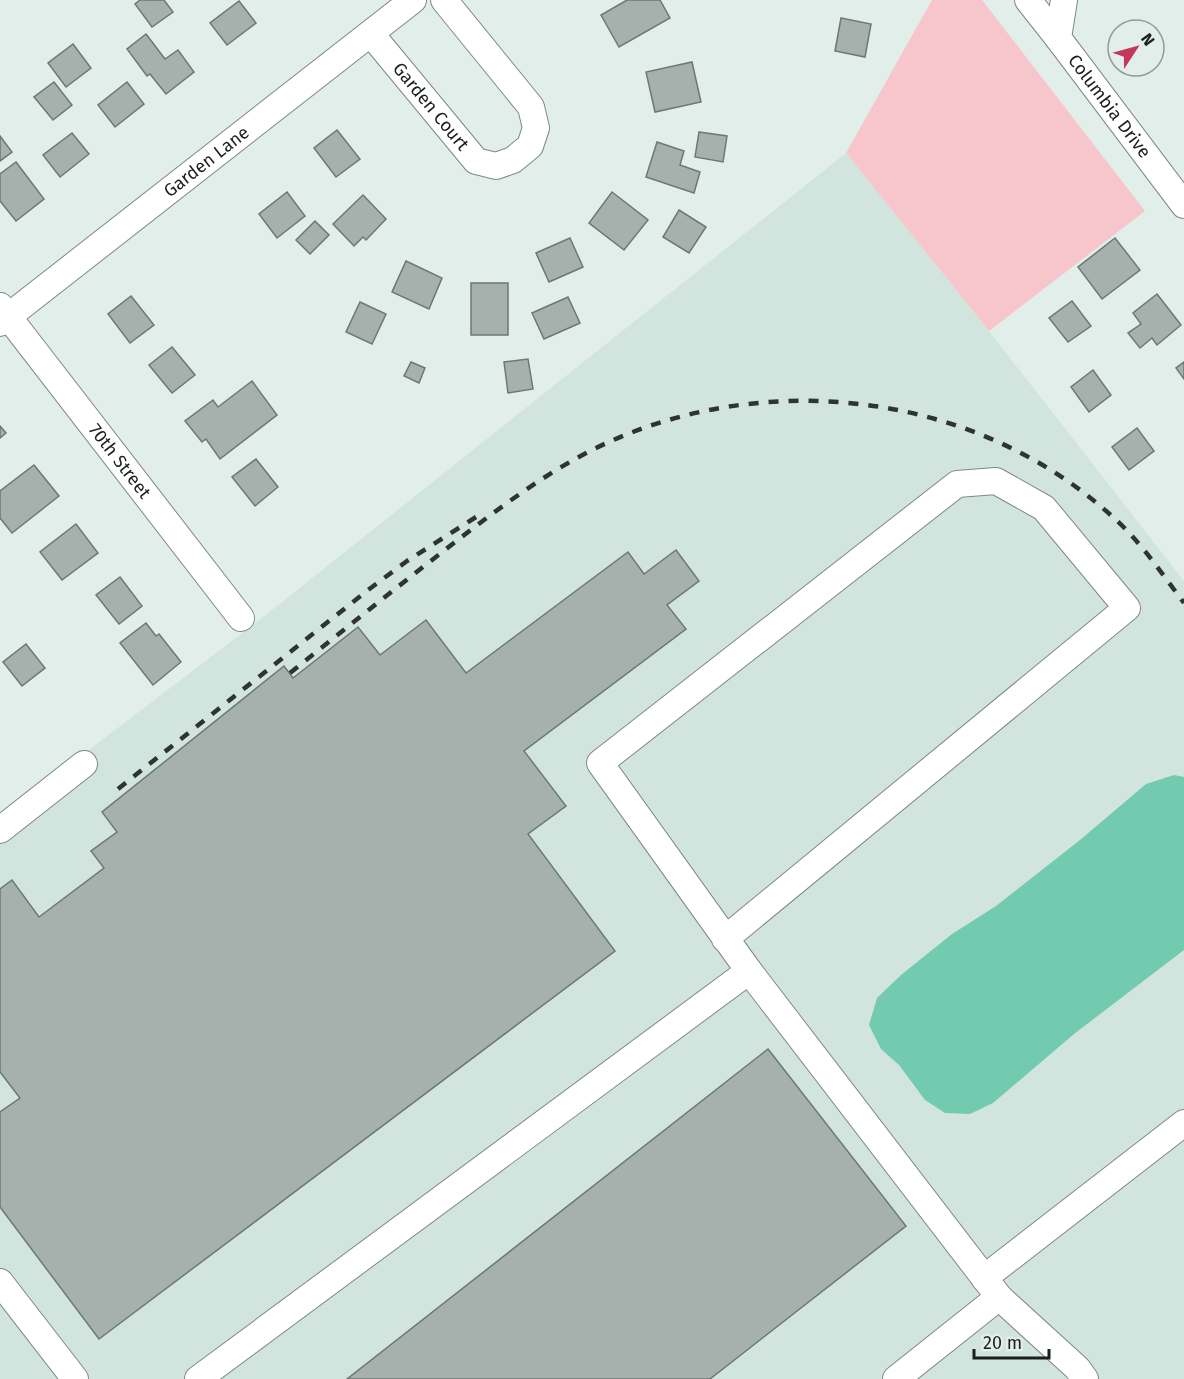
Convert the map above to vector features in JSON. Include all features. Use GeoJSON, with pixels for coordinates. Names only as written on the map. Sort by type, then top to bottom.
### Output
{"type":"FeatureCollection","features":[{"type":"Feature","properties":{"kind":"street","name":"Garden Lane"},"geometry":{"type":"LineString","coordinates":[[3,315],[413,0]]}},
{"type":"Feature","properties":{"kind":"street","name":"Garden Court"},"geometry":{"type":"LineString","coordinates":[[371,34],[476,162],[496,166],[513,160],[530,146],[537,128],[531,107],[444,0]]}},
{"type":"Feature","properties":{"kind":"street"},"geometry":{"type":"LineString","coordinates":[[1028,0],[1058,38]]}},
{"type":"Feature","properties":{"kind":"street","name":"Columbia Drive"},"geometry":{"type":"LineString","coordinates":[[1064,0],[1058,38],[1184,205]]}},
{"type":"Feature","properties":{"kind":"street","name":"70th Street"},"geometry":{"type":"LineString","coordinates":[[3,315],[241,618]]}},
{"type":"Feature","properties":{"kind":"street"},"geometry":{"type":"LineString","coordinates":[[725,939],[1127,608],[1044,508],[996,481],[957,484],[600,764],[725,939],[992,1287],[1077,1368],[1085,1379]]}},
{"type":"Feature","properties":{"kind":"street"},"geometry":{"type":"LineString","coordinates":[[0,830],[84,764]]}},
{"type":"Feature","properties":{"kind":"street"},"geometry":{"type":"LineString","coordinates":[[198,1379],[749,971]]}},
{"type":"Feature","properties":{"kind":"street"},"geometry":{"type":"LineString","coordinates":[[896,1379],[992,1287],[1184,1124]]}},
{"type":"Feature","properties":{"kind":"street"},"geometry":{"type":"LineString","coordinates":[[0,1282],[75,1379]]}},
{"type":"Feature","properties":{"kind":"shaded area"},"geometry":{"type":"Polygon","coordinates":[[[932,0],[982,0],[1145,211],[989,331],[846,153],[932,0]]]}},
{"type":"Feature","properties":{"kind":"shaded area"},"geometry":{"type":"Polygon","coordinates":[[[846,153],[989,331],[1184,581],[1184,1379],[0,1379],[0,820],[267,614],[846,153]]]}},
{"type":"Feature","properties":{"kind":"shaded area"},"geometry":{"type":"Polygon","coordinates":[[[1174,775],[1184,777],[1184,950],[1074,1034],[993,1103],[970,1114],[945,1113],[925,1100],[899,1065],[881,1049],[869,1025],[877,998],[901,975],[952,934],[996,906],[1146,784],[1174,775]]]}},
{"type":"Feature","properties":{"kind":"building"},"geometry":{"type":"Polygon","coordinates":[[[140,0],[164,0],[173,12],[152,27],[135,4],[140,0]]]}},
{"type":"Feature","properties":{"kind":"building"},"geometry":{"type":"Polygon","coordinates":[[[627,0],[660,0],[670,18],[619,47],[601,15],[627,0]]]}},
{"type":"Feature","properties":{"kind":"building"},"geometry":{"type":"Polygon","coordinates":[[[239,1],[256,23],[227,45],[210,23],[239,1]]]}},
{"type":"Feature","properties":{"kind":"building"},"geometry":{"type":"Polygon","coordinates":[[[841,18],[871,24],[865,57],[835,51],[841,18]]]}},
{"type":"Feature","properties":{"kind":"building"},"geometry":{"type":"Polygon","coordinates":[[[146,34],[165,59],[178,50],[194,72],[166,94],[150,74],[147,76],[127,49],[146,34]]]}},
{"type":"Feature","properties":{"kind":"building"},"geometry":{"type":"Polygon","coordinates":[[[73,44],[91,68],[66,87],[48,63],[73,44]]]}},
{"type":"Feature","properties":{"kind":"building"},"geometry":{"type":"Polygon","coordinates":[[[692,62],[701,102],[655,112],[646,72],[692,62]]]}},
{"type":"Feature","properties":{"kind":"building"},"geometry":{"type":"Polygon","coordinates":[[[54,82],[72,105],[53,120],[34,97],[54,82]]]}},
{"type":"Feature","properties":{"kind":"building"},"geometry":{"type":"Polygon","coordinates":[[[127,82],[144,104],[115,127],[98,105],[127,82]]]}},
{"type":"Feature","properties":{"kind":"building"},"geometry":{"type":"Polygon","coordinates":[[[337,130],[360,159],[336,177],[314,148],[337,130]]]}},
{"type":"Feature","properties":{"kind":"building"},"geometry":{"type":"Polygon","coordinates":[[[699,132],[727,136],[723,162],[695,157],[699,132]]]}},
{"type":"Feature","properties":{"kind":"building"},"geometry":{"type":"Polygon","coordinates":[[[72,133],[89,154],[60,177],[43,155],[72,133]]]}},
{"type":"Feature","properties":{"kind":"building"},"geometry":{"type":"Polygon","coordinates":[[[0,136],[12,152],[0,161],[0,136]]]}},
{"type":"Feature","properties":{"kind":"building"},"geometry":{"type":"Polygon","coordinates":[[[657,142],[684,151],[680,165],[700,172],[694,193],[646,177],[657,142]]]}},
{"type":"Feature","properties":{"kind":"building"},"geometry":{"type":"Polygon","coordinates":[[[16,162],[44,199],[16,221],[0,201],[0,174],[16,162]]]}},
{"type":"Feature","properties":{"kind":"building"},"geometry":{"type":"Polygon","coordinates":[[[287,192],[305,216],[277,238],[259,214],[287,192]]]}},
{"type":"Feature","properties":{"kind":"building"},"geometry":{"type":"Polygon","coordinates":[[[612,192],[648,220],[624,250],[589,223],[612,192]]]}},
{"type":"Feature","properties":{"kind":"building"},"geometry":{"type":"Polygon","coordinates":[[[363,195],[386,219],[366,240],[363,237],[354,246],[333,224],[363,195]]]}},
{"type":"Feature","properties":{"kind":"building"},"geometry":{"type":"Polygon","coordinates":[[[679,210],[706,227],[689,253],[663,237],[679,210]]]}},
{"type":"Feature","properties":{"kind":"building"},"geometry":{"type":"Polygon","coordinates":[[[315,221],[329,235],[310,254],[296,240],[315,221]]]}},
{"type":"Feature","properties":{"kind":"building"},"geometry":{"type":"Polygon","coordinates":[[[570,238],[583,267],[549,282],[536,253],[570,238]]]}},
{"type":"Feature","properties":{"kind":"building"},"geometry":{"type":"Polygon","coordinates":[[[1115,238],[1140,270],[1102,299],[1078,267],[1115,238]]]}},
{"type":"Feature","properties":{"kind":"building"},"geometry":{"type":"Polygon","coordinates":[[[406,261],[442,278],[429,309],[392,292],[406,261]]]}},
{"type":"Feature","properties":{"kind":"building"},"geometry":{"type":"Polygon","coordinates":[[[471,283],[508,283],[508,335],[471,335],[471,283]]]}},
{"type":"Feature","properties":{"kind":"building"},"geometry":{"type":"Polygon","coordinates":[[[1157,294],[1181,325],[1157,345],[1152,338],[1140,348],[1128,333],[1141,324],[1133,313],[1157,294]]]}},
{"type":"Feature","properties":{"kind":"building"},"geometry":{"type":"Polygon","coordinates":[[[131,296],[154,325],[130,343],[108,314],[131,296]]]}},
{"type":"Feature","properties":{"kind":"building"},"geometry":{"type":"Polygon","coordinates":[[[568,297],[580,323],[544,339],[532,313],[568,297]]]}},
{"type":"Feature","properties":{"kind":"building"},"geometry":{"type":"Polygon","coordinates":[[[1072,301],[1091,326],[1068,342],[1049,318],[1072,301]]]}},
{"type":"Feature","properties":{"kind":"building"},"geometry":{"type":"Polygon","coordinates":[[[360,302],[386,314],[372,344],[346,332],[360,302]]]}},
{"type":"Feature","properties":{"kind":"building"},"geometry":{"type":"Polygon","coordinates":[[[172,347],[195,375],[172,393],[149,365],[172,347]]]}},
{"type":"Feature","properties":{"kind":"building"},"geometry":{"type":"Polygon","coordinates":[[[528,359],[533,389],[508,393],[504,362],[528,359]]]}},
{"type":"Feature","properties":{"kind":"building"},"geometry":{"type":"Polygon","coordinates":[[[411,362],[425,368],[419,383],[404,376],[411,362]]]}},
{"type":"Feature","properties":{"kind":"building"},"geometry":{"type":"Polygon","coordinates":[[[1184,362],[1184,379],[1176,368],[1184,362]]]}},
{"type":"Feature","properties":{"kind":"building"},"geometry":{"type":"Polygon","coordinates":[[[1093,370],[1111,395],[1089,412],[1071,387],[1093,370]]]}},
{"type":"Feature","properties":{"kind":"building"},"geometry":{"type":"Polygon","coordinates":[[[252,381],[277,415],[220,459],[206,439],[202,442],[185,421],[213,400],[218,407],[252,381]]]}},
{"type":"Feature","properties":{"kind":"building"},"geometry":{"type":"Polygon","coordinates":[[[0,426],[6,433],[0,438],[0,426]]]}},
{"type":"Feature","properties":{"kind":"building"},"geometry":{"type":"Polygon","coordinates":[[[1137,428],[1154,451],[1129,470],[1112,447],[1137,428]]]}},
{"type":"Feature","properties":{"kind":"building"},"geometry":{"type":"Polygon","coordinates":[[[256,459],[278,487],[255,506],[232,477],[256,459]]]}},
{"type":"Feature","properties":{"kind":"building"},"geometry":{"type":"Polygon","coordinates":[[[34,465],[59,496],[12,533],[0,518],[0,491],[34,465]]]}},
{"type":"Feature","properties":{"kind":"building"},"geometry":{"type":"Polygon","coordinates":[[[76,524],[98,553],[62,580],[40,552],[76,524]]]}},
{"type":"Feature","properties":{"kind":"building"},"geometry":{"type":"Polygon","coordinates":[[[676,550],[699,581],[667,605],[686,629],[524,751],[566,806],[528,834],[615,951],[99,1339],[0,1207],[0,1112],[20,1098],[0,1072],[0,889],[12,880],[39,917],[104,868],[91,851],[117,832],[102,812],[284,666],[293,678],[358,627],[380,655],[426,620],[466,673],[628,552],[644,574],[676,550]]]}},
{"type":"Feature","properties":{"kind":"building"},"geometry":{"type":"Polygon","coordinates":[[[120,577],[142,606],[119,624],[96,595],[120,577]]]}},
{"type":"Feature","properties":{"kind":"building"},"geometry":{"type":"Polygon","coordinates":[[[146,623],[156,636],[159,634],[181,662],[153,685],[120,643],[146,623]]]}},
{"type":"Feature","properties":{"kind":"building"},"geometry":{"type":"Polygon","coordinates":[[[26,644],[45,668],[22,686],[3,662],[26,644]]]}},
{"type":"Feature","properties":{"kind":"building"},"geometry":{"type":"Polygon","coordinates":[[[768,1049],[906,1226],[710,1379],[347,1379],[768,1049]]]}},
{"type":"Feature","properties":{"kind":"railway"},"geometry":{"type":"LineString","coordinates":[[290,673],[491,514],[576,458],[659,423],[727,407],[796,401],[865,405],[933,418],[998,442],[1059,475],[1114,518],[1142,548],[1184,603]]}},
{"type":"Feature","properties":{"kind":"railway"},"geometry":{"type":"LineString","coordinates":[[118,789],[368,590],[407,561],[476,517]]}}]}
